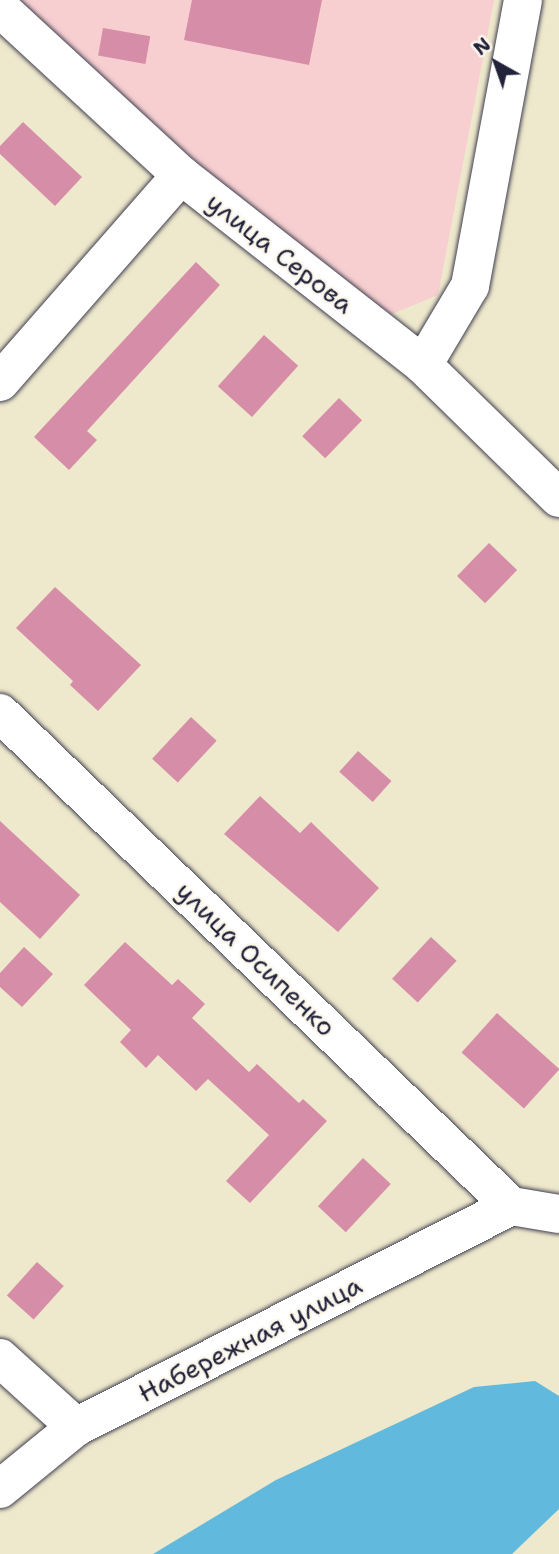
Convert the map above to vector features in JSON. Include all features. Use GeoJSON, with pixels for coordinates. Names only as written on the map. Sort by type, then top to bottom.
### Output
{"type":"FeatureCollection","features":[{"type":"Feature","properties":{"kind":"street"},"geometry":{"type":"LineString","coordinates":[[423,365],[470,286],[523,0]]}},
{"type":"Feature","properties":{"kind":"street","name":"улица Серова"},"geometry":{"type":"LineString","coordinates":[[0,8],[181,175],[423,365],[559,498]]}},
{"type":"Feature","properties":{"kind":"street"},"geometry":{"type":"LineString","coordinates":[[0,382],[181,175]]}},
{"type":"Feature","properties":{"kind":"street","name":"улица Осипенко"},"geometry":{"type":"LineString","coordinates":[[0,713],[511,1206]]}},
{"type":"Feature","properties":{"kind":"street"},"geometry":{"type":"LineString","coordinates":[[511,1206],[559,1214]]}},
{"type":"Feature","properties":{"kind":"street","name":"Набережная улица"},"geometry":{"type":"LineString","coordinates":[[0,1489],[76,1427],[511,1206]]}},
{"type":"Feature","properties":{"kind":"street"},"geometry":{"type":"LineString","coordinates":[[0,1358],[76,1427]]}},
{"type":"Feature","properties":{"kind":"shaded area"},"geometry":{"type":"Polygon","coordinates":[[[11,0],[494,0],[438,295],[387,316],[171,145],[11,0]]]}},
{"type":"Feature","properties":{"kind":"water"},"geometry":{"type":"Polygon","coordinates":[[[535,1381],[559,1396],[559,1509],[512,1554],[153,1554],[276,1480],[474,1387],[535,1381]]]}},
{"type":"Feature","properties":{"kind":"building"},"geometry":{"type":"Polygon","coordinates":[[[192,0],[322,0],[309,65],[184,40],[192,0]]]}},
{"type":"Feature","properties":{"kind":"building"},"geometry":{"type":"Polygon","coordinates":[[[103,28],[150,36],[145,64],[98,56],[103,28]]]}},
{"type":"Feature","properties":{"kind":"building"},"geometry":{"type":"Polygon","coordinates":[[[23,122],[82,177],[55,206],[0,154],[0,146],[23,122]]]}},
{"type":"Feature","properties":{"kind":"building"},"geometry":{"type":"Polygon","coordinates":[[[196,262],[220,285],[87,431],[97,440],[69,470],[34,437],[196,262]]]}},
{"type":"Feature","properties":{"kind":"building"},"geometry":{"type":"Polygon","coordinates":[[[264,335],[298,366],[252,417],[218,386],[264,335]]]}},
{"type":"Feature","properties":{"kind":"building"},"geometry":{"type":"Polygon","coordinates":[[[339,398],[362,420],[325,458],[302,436],[339,398]]]}},
{"type":"Feature","properties":{"kind":"building"},"geometry":{"type":"Polygon","coordinates":[[[489,543],[517,570],[485,603],[457,576],[489,543]]]}},
{"type":"Feature","properties":{"kind":"building"},"geometry":{"type":"Polygon","coordinates":[[[55,587],[141,665],[98,711],[70,685],[73,681],[16,628],[55,587]]]}},
{"type":"Feature","properties":{"kind":"building"},"geometry":{"type":"Polygon","coordinates":[[[191,717],[217,741],[178,783],[152,759],[191,717]]]}},
{"type":"Feature","properties":{"kind":"building"},"geometry":{"type":"Polygon","coordinates":[[[358,751],[391,781],[373,802],[339,772],[358,751]]]}},
{"type":"Feature","properties":{"kind":"building"},"geometry":{"type":"Polygon","coordinates":[[[260,796],[300,833],[311,822],[379,888],[338,932],[224,834],[260,796]]]}},
{"type":"Feature","properties":{"kind":"building"},"geometry":{"type":"Polygon","coordinates":[[[0,821],[80,895],[40,939],[0,902],[0,821]]]}},
{"type":"Feature","properties":{"kind":"building"},"geometry":{"type":"Polygon","coordinates":[[[431,937],[457,961],[418,1003],[392,979],[431,937]]]}},
{"type":"Feature","properties":{"kind":"building"},"geometry":{"type":"Polygon","coordinates":[[[125,942],[172,985],[178,979],[205,1004],[192,1018],[249,1072],[257,1064],[299,1103],[303,1099],[327,1121],[250,1203],[226,1181],[269,1135],[208,1079],[196,1091],[158,1055],[146,1068],[120,1042],[131,1030],[84,985],[125,942]]]}},
{"type":"Feature","properties":{"kind":"building"},"geometry":{"type":"Polygon","coordinates":[[[24,947],[53,974],[22,1007],[0,987],[0,973],[24,947]]]}},
{"type":"Feature","properties":{"kind":"building"},"geometry":{"type":"Polygon","coordinates":[[[497,1013],[559,1069],[524,1109],[462,1052],[497,1013]]]}},
{"type":"Feature","properties":{"kind":"building"},"geometry":{"type":"Polygon","coordinates":[[[363,1158],[391,1184],[346,1232],[318,1206],[363,1158]]]}},
{"type":"Feature","properties":{"kind":"building"},"geometry":{"type":"Polygon","coordinates":[[[37,1262],[64,1286],[34,1320],[7,1295],[37,1262]]]}}]}
